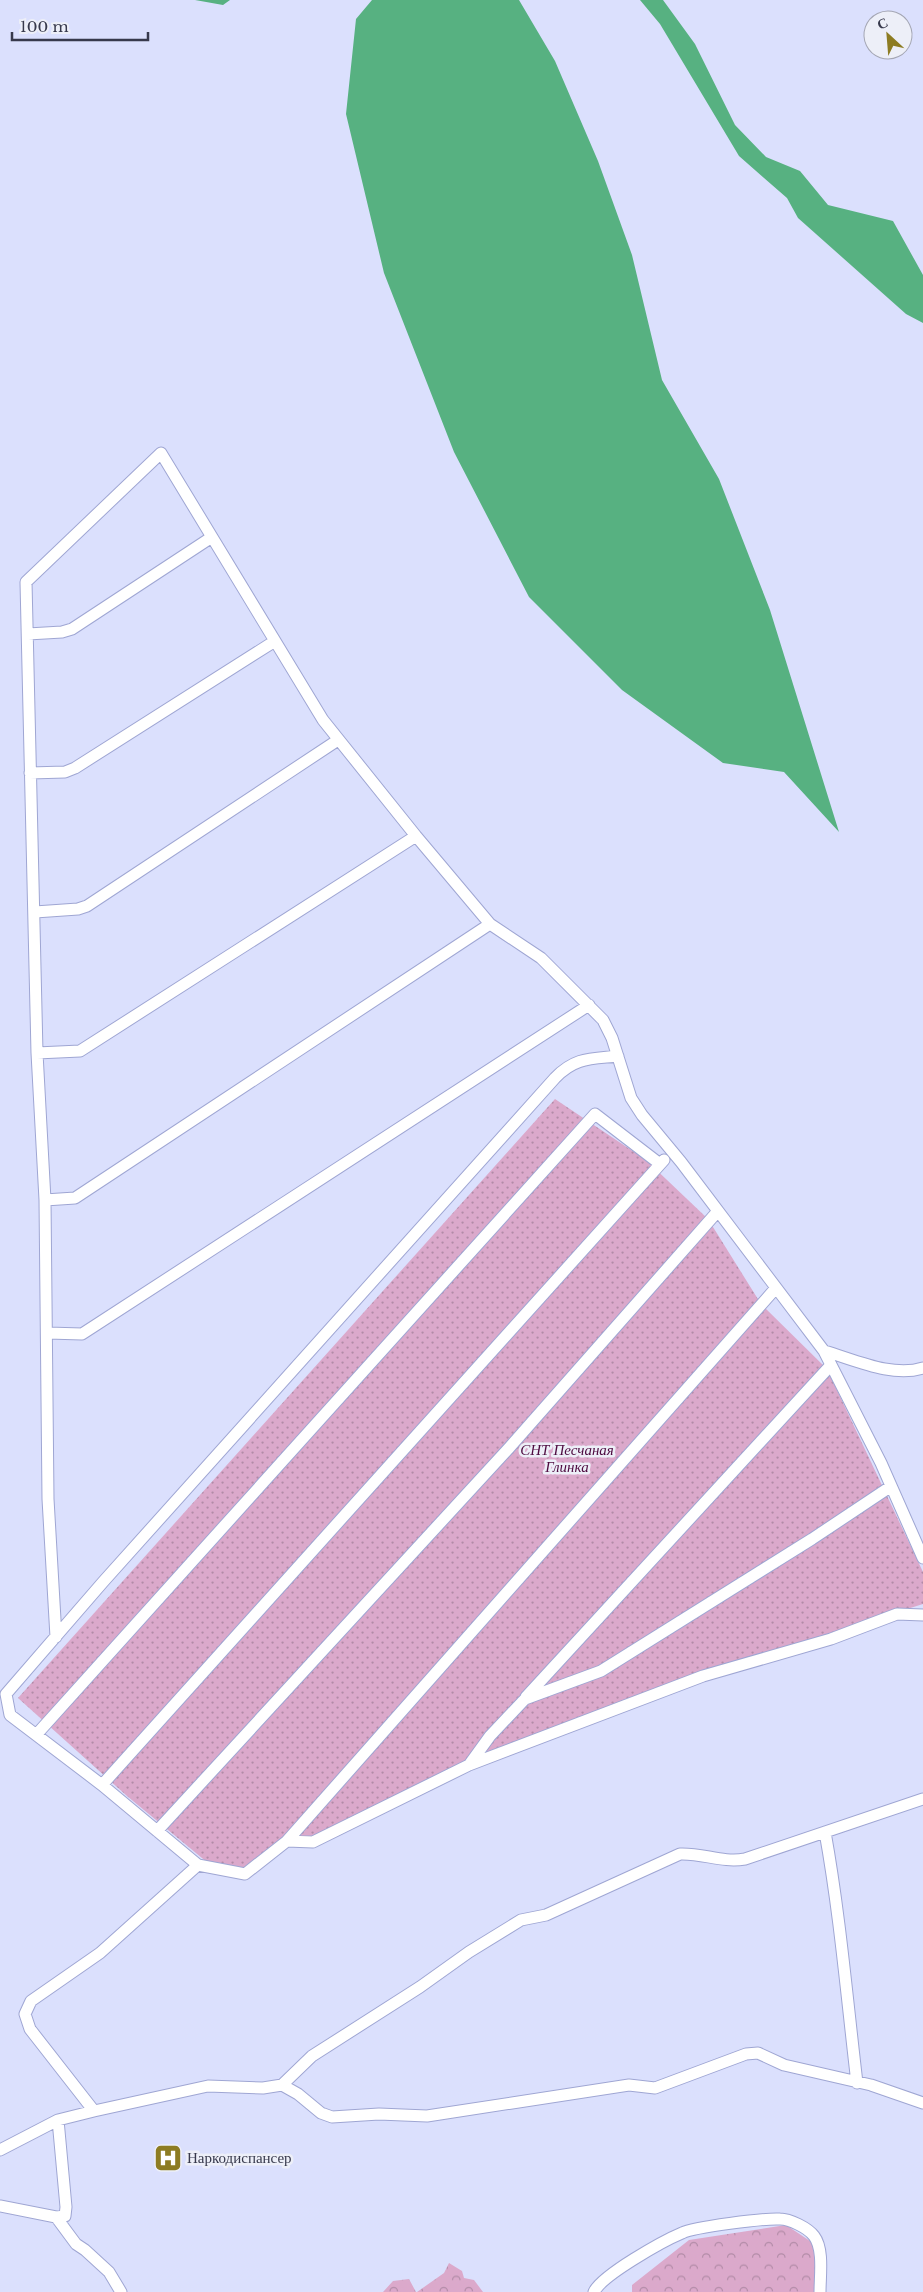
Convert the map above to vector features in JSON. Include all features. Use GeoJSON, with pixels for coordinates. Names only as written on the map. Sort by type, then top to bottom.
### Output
{"type":"FeatureCollection","features":[{"type":"Feature","properties":{"kind":"street"},"geometry":{"type":"LineString","coordinates":[[56,1637],[48,1499],[48,1333],[45,1200],[37,1053],[26,582],[161,453],[322,720],[490,924],[541,958],[603,1020],[618,1056],[631,1098],[642,1115],[672,1151],[824,1351],[881,1463],[923,1558]]}},
{"type":"Feature","properties":{"kind":"street"},"geometry":{"type":"LineString","coordinates":[[28,634],[62,632],[72,628],[212,537]]}},
{"type":"Feature","properties":{"kind":"street"},"geometry":{"type":"LineString","coordinates":[[30,773],[65,772],[75,768],[275,641]]}},
{"type":"Feature","properties":{"kind":"street"},"geometry":{"type":"LineString","coordinates":[[35,912],[78,909],[87,906],[338,740]]}},
{"type":"Feature","properties":{"kind":"street"},"geometry":{"type":"LineString","coordinates":[[37,1053],[80,1051],[416,836]]}},
{"type":"Feature","properties":{"kind":"street"},"geometry":{"type":"LineString","coordinates":[[45,1200],[75,1198],[490,924]]}},
{"type":"Feature","properties":{"kind":"street"},"geometry":{"type":"LineString","coordinates":[[48,1333],[82,1334],[589,1005]]}},
{"type":"Feature","properties":{"kind":"street"},"geometry":{"type":"LineString","coordinates":[[618,1056],[574,1062],[555,1078],[6,1694],[10,1715],[102,1785],[198,1865],[245,1874],[287,1841],[776,1289]]}},
{"type":"Feature","properties":{"kind":"street"},"geometry":{"type":"LineString","coordinates":[[36,1735],[595,1114],[660,1164]]}},
{"type":"Feature","properties":{"kind":"street"},"geometry":{"type":"LineString","coordinates":[[102,1785],[672,1151]]}},
{"type":"Feature","properties":{"kind":"street"},"geometry":{"type":"LineString","coordinates":[[157,1831],[509,1448],[718,1211]]}},
{"type":"Feature","properties":{"kind":"street"},"geometry":{"type":"LineString","coordinates":[[824,1351],[892,1370],[916,1370],[923,1368]]}},
{"type":"Feature","properties":{"kind":"street"},"geometry":{"type":"LineString","coordinates":[[469,1765],[490,1736],[831,1366]]}},
{"type":"Feature","properties":{"kind":"street"},"geometry":{"type":"LineString","coordinates":[[525,1699],[601,1671],[812,1539],[890,1486]]}},
{"type":"Feature","properties":{"kind":"street"},"geometry":{"type":"LineString","coordinates":[[287,1841],[313,1842],[469,1765],[703,1676],[831,1639],[897,1614],[923,1616]]}},
{"type":"Feature","properties":{"kind":"street"},"geometry":{"type":"LineString","coordinates":[[0,2150],[58,2120],[94,2111],[208,2086],[263,2088],[282,2085],[312,2056],[420,1988],[469,1952],[521,1920],[546,1915],[680,1854],[691,1854],[719,1860],[739,1860],[923,1798]]}},
{"type":"Feature","properties":{"kind":"street"},"geometry":{"type":"LineString","coordinates":[[825,1832],[837,1895],[844,1980],[858,2083]]}},
{"type":"Feature","properties":{"kind":"street"},"geometry":{"type":"LineString","coordinates":[[94,2111],[30,2029],[25,2014],[27,2007],[37,1996],[100,1953],[198,1865]]}},
{"type":"Feature","properties":{"kind":"street"},"geometry":{"type":"LineString","coordinates":[[282,2085],[298,2094],[321,2113],[332,2117],[379,2114],[427,2116],[629,2086],[655,2088],[746,2054],[758,2053],[784,2065],[858,2083],[923,2103]]}},
{"type":"Feature","properties":{"kind":"street"},"geometry":{"type":"LineString","coordinates":[[0,2206],[56,2217],[65,2216],[66,2207],[58,2120]]}},
{"type":"Feature","properties":{"kind":"street"},"geometry":{"type":"LineString","coordinates":[[56,2217],[76,2244],[86,2250],[109,2272],[120,2292]]}},
{"type":"Feature","properties":{"kind":"street"},"geometry":{"type":"LineString","coordinates":[[594,2292],[597,2286],[616,2271],[683,2232],[782,2219],[803,2227],[815,2236],[820,2253],[820,2292]]}},
{"type":"Feature","properties":{"kind":"green space","name":"СНТ Песчаная Глинка"},"geometry":{"type":"Polygon","coordinates":[[[555,1099],[646,1160],[708,1219],[761,1304],[827,1369],[923,1572],[923,1604],[701,1674],[465,1763],[311,1840],[284,1837],[243,1870],[208,1863],[127,1796],[18,1698],[555,1099]]]}},
{"type":"Feature","properties":{"kind":"green space"},"geometry":{"type":"Polygon","coordinates":[[[786,2225],[816,2245],[817,2292],[632,2292],[632,2285],[689,2240],[786,2225]]]}},
{"type":"Feature","properties":{"kind":"green space"},"geometry":{"type":"Polygon","coordinates":[[[449,2263],[462,2271],[464,2278],[474,2280],[483,2292],[417,2292],[444,2273],[449,2263]]]}},
{"type":"Feature","properties":{"kind":"green space"},"geometry":{"type":"Polygon","coordinates":[[[409,2279],[416,2292],[383,2292],[393,2281],[409,2279]]]}},
{"type":"Feature","properties":{"kind":"shaded area"},"geometry":{"type":"Polygon","coordinates":[[[195,0],[230,0],[223,5],[195,0]]]}},
{"type":"Feature","properties":{"kind":"shaded area"},"geometry":{"type":"Polygon","coordinates":[[[372,0],[519,0],[555,61],[598,161],[632,255],[662,380],[719,479],[770,610],[839,832],[784,772],[723,763],[622,690],[529,597],[454,452],[384,273],[346,114],[356,19],[372,0]]]}},
{"type":"Feature","properties":{"kind":"shaded area"},"geometry":{"type":"Polygon","coordinates":[[[640,0],[663,0],[695,44],[735,125],[766,157],[800,171],[828,205],[893,221],[923,275],[923,323],[906,314],[798,218],[787,198],[739,156],[660,24],[640,0]]]}},
{"type":"Feature","properties":{"kind":"place","name":"Наркодиспансер"},"geometry":{"type":"Point","coordinates":[168,2158]}}]}
